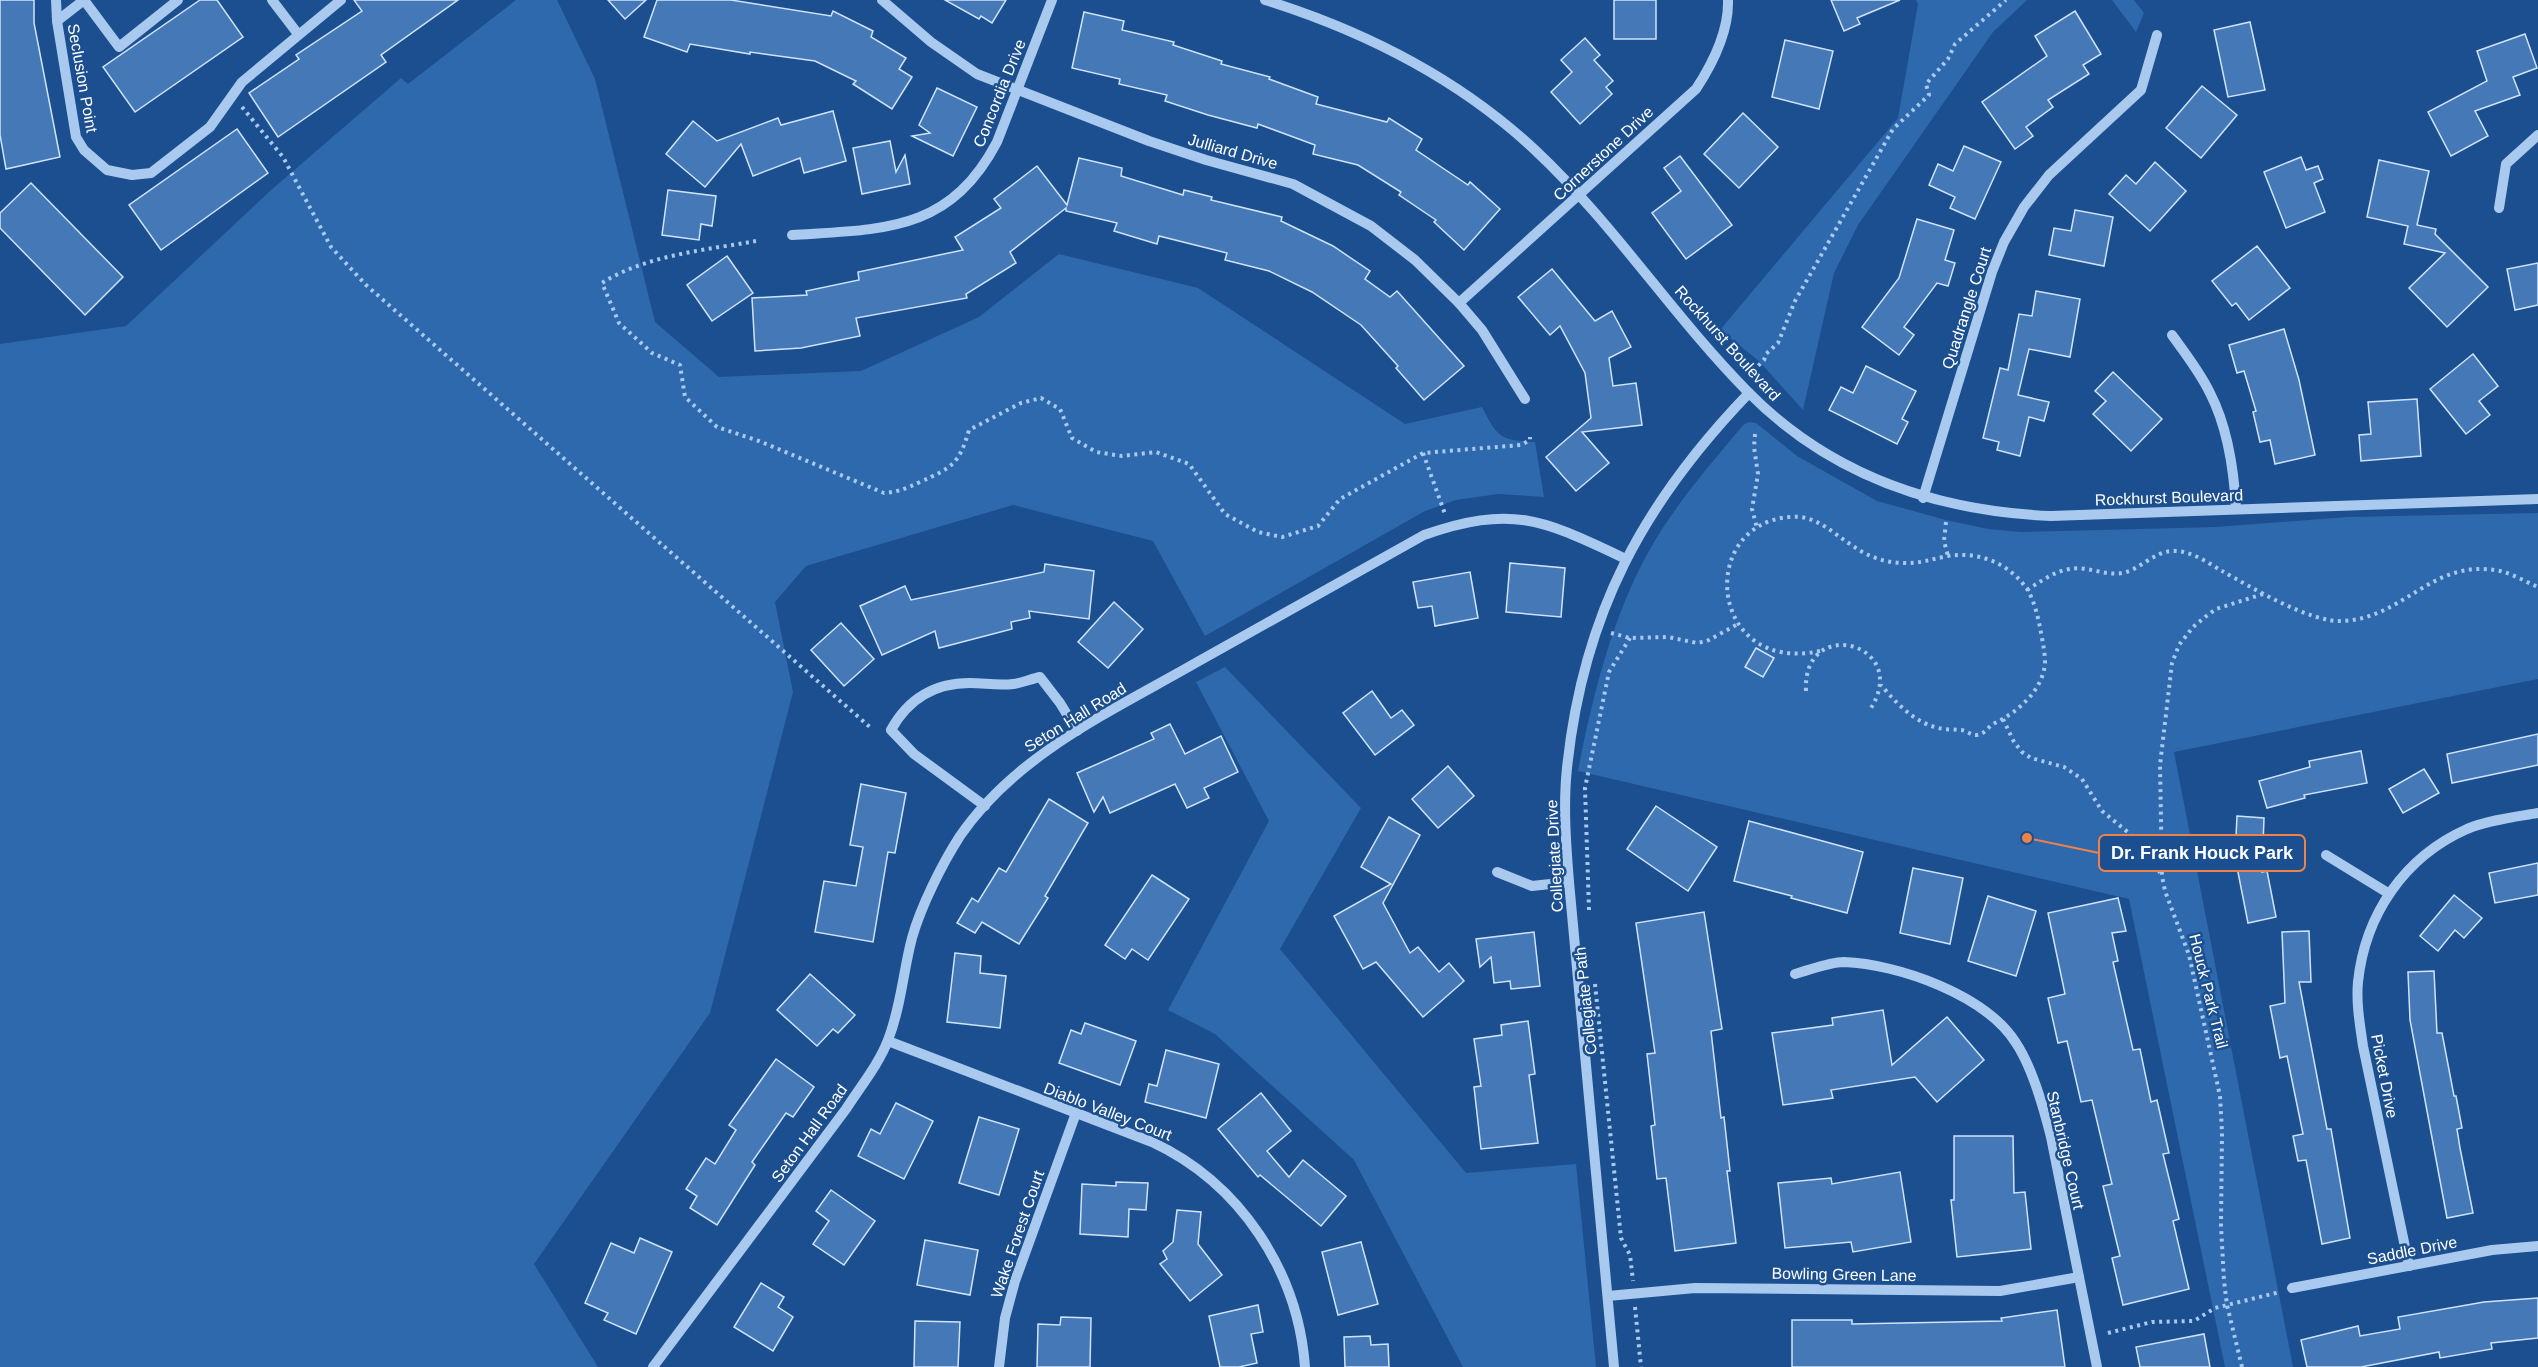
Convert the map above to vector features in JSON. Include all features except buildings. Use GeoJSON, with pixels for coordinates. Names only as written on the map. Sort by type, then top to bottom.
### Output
{"type":"FeatureCollection","features":[{"type":"Feature","properties":{"kind":"street","name":"Seclusion Point"},"geometry":{"type":"LineString","coordinates":[[56,0],[57,21],[76,137],[84,150],[107,170],[132,175],[151,173],[210,127],[242,82],[341,0]]}},
{"type":"Feature","properties":{"kind":"street"},"geometry":{"type":"LineString","coordinates":[[57,21],[84,0],[119,46],[178,0]]}},
{"type":"Feature","properties":{"kind":"street"},"geometry":{"type":"LineString","coordinates":[[272,0],[298,34]]}},
{"type":"Feature","properties":{"kind":"street","name":"Julliard Drive"},"geometry":{"type":"LineString","coordinates":[[882,0],[930,42],[977,74],[1206,160],[1293,184],[1371,226],[1415,260],[1459,303],[1482,330],[1525,399]]}},
{"type":"Feature","properties":{"kind":"street","name":"Concordia Drive"},"geometry":{"type":"LineString","coordinates":[[792,235],[870,231],[900,225],[927,215],[968,186],[987,162],[1052,0]]}},
{"type":"Feature","properties":{"kind":"street","name":"Rockhurst Boulevard"},"geometry":{"type":"LineString","coordinates":[[1265,0],[1356,33],[1429,72],[1502,122],[1535,150],[1579,195],[1693,331],[1749,393],[1795,432],[1836,460],[1873,479],[1923,498],[1993,513],[2051,516],[2538,499]]}},
{"type":"Feature","properties":{"kind":"street","name":"Cornerstone Drive"},"geometry":{"type":"LineString","coordinates":[[1459,303],[1696,89],[1714,61],[1723,32],[1728,0]]}},
{"type":"Feature","properties":{"kind":"street","name":"Quadrangle Court"},"geometry":{"type":"LineString","coordinates":[[1923,498],[1992,272],[2004,242],[2024,207],[2049,175],[2141,90],[2157,35]]}},
{"type":"Feature","properties":{"kind":"street"},"geometry":{"type":"LineString","coordinates":[[2499,208],[2505,164],[2538,135]]}},
{"type":"Feature","properties":{"kind":"street"},"geometry":{"type":"LineString","coordinates":[[2172,334],[2210,393],[2221,421],[2234,479],[2236,509]]}},
{"type":"Feature","properties":{"kind":"street","name":"Collegiate Drive"},"geometry":{"type":"LineString","coordinates":[[1614,1367],[1569,882],[1565,815],[1566,769],[1580,694],[1596,629],[1626,559],[1649,517],[1684,466],[1749,393]]}},
{"type":"Feature","properties":{"kind":"street","name":"Seton Hall Road"},"geometry":{"type":"LineString","coordinates":[[653,1367],[846,1110],[888,1041],[913,936],[930,892],[961,836],[985,806],[1033,759],[1424,535],[1449,526],[1489,518],[1517,518],[1574,534],[1626,559]]}},
{"type":"Feature","properties":{"kind":"street"},"geometry":{"type":"LineString","coordinates":[[985,806],[914,754],[891,730],[900,713],[912,702],[926,692],[951,685],[968,683],[1011,685],[1040,677],[1060,703],[1077,732]]}},
{"type":"Feature","properties":{"kind":"street","name":"Picket Drive"},"geometry":{"type":"LineString","coordinates":[[2409,1266],[2359,1016],[2358,984],[2363,951],[2373,921],[2388,893],[2408,868],[2451,838],[2479,825],[2538,813]]}},
{"type":"Feature","properties":{"kind":"street"},"geometry":{"type":"LineString","coordinates":[[2325,855],[2388,893]]}},
{"type":"Feature","properties":{"kind":"street"},"geometry":{"type":"LineString","coordinates":[[1497,872],[1532,886],[1569,882]]}},
{"type":"Feature","properties":{"kind":"street","name":"Stanbridge Court"},"geometry":{"type":"LineString","coordinates":[[1795,974],[1841,962],[1887,968],[1936,983],[1990,1015],[2016,1042],[2041,1100],[2097,1367]]}},
{"type":"Feature","properties":{"kind":"street","name":"Diablo Valley Court"},"geometry":{"type":"LineString","coordinates":[[888,1041],[1175,1152],[1215,1183],[1239,1206],[1262,1236],[1280,1269],[1301,1331],[1305,1367]]}},
{"type":"Feature","properties":{"kind":"street","name":"Wake Forest Court"},"geometry":{"type":"LineString","coordinates":[[999,1367],[1005,1318],[1015,1281],[1076,1113]]}},
{"type":"Feature","properties":{"kind":"street","name":"Saddle Drive"},"geometry":{"type":"LineString","coordinates":[[2292,1288],[2492,1250],[2538,1246]]}},
{"type":"Feature","properties":{"kind":"street","name":"Bowling Green Lane"},"geometry":{"type":"LineString","coordinates":[[1608,1296],[1695,1288],[2000,1291],[2079,1277]]}},
{"type":"Feature","properties":{"kind":"path"},"geometry":{"type":"LineString","coordinates":[[1753,371],[1778,343],[1795,302],[1893,129],[1929,95],[1926,84],[1948,59],[1955,44],[2006,0]]}},
{"type":"Feature","properties":{"kind":"path"},"geometry":{"type":"LineString","coordinates":[[233,96],[283,157],[331,247],[366,285],[871,728]]}},
{"type":"Feature","properties":{"kind":"path"},"geometry":{"type":"LineString","coordinates":[[756,241],[660,259],[602,282],[619,323],[652,353],[680,365],[685,397],[717,427],[759,441],[884,493],[899,492],[948,469],[963,450],[969,430],[1022,403],[1041,398],[1060,409],[1072,438],[1096,452],[1122,456],[1156,452],[1189,464],[1225,514],[1258,532],[1282,537],[1318,526],[1340,498],[1423,453],[1521,445],[1530,440],[1530,437]]}},
{"type":"Feature","properties":{"kind":"path"},"geometry":{"type":"LineString","coordinates":[[1755,435],[1754,447],[1758,474],[1752,509],[1757,528]]}},
{"type":"Feature","properties":{"kind":"path"},"geometry":{"type":"LineString","coordinates":[[1423,453],[1449,526]]}},
{"type":"Feature","properties":{"kind":"path"},"geometry":{"type":"LineString","coordinates":[[1869,711],[1878,698],[1881,685],[1880,673],[1875,661],[1859,648],[1840,645],[1820,651],[1791,655],[1770,651],[1750,637],[1738,624],[1726,594],[1727,577],[1730,562],[1737,550],[1757,528],[1789,517],[1804,518],[1820,523],[1853,546],[1885,562],[1922,563],[1948,556],[1968,554],[1991,560],[2011,571],[2027,590],[2038,617],[2045,652],[2045,666],[2028,699],[2003,719],[1991,724],[1985,732],[1978,735],[1964,730],[1939,729],[1910,715],[1881,685]]}},
{"type":"Feature","properties":{"kind":"path"},"geometry":{"type":"LineString","coordinates":[[1946,522],[1944,541],[1948,556]]}},
{"type":"Feature","properties":{"kind":"path"},"geometry":{"type":"LineString","coordinates":[[2027,590],[2059,571],[2071,568],[2123,573],[2172,551],[2194,555],[2263,594],[2318,618],[2340,622],[2360,620],[2381,614],[2436,578],[2453,572],[2478,569],[2501,571],[2538,586]]}},
{"type":"Feature","properties":{"kind":"path","name":"Houck Park Trail"},"geometry":{"type":"LineString","coordinates":[[2242,1367],[2227,1305],[2221,1226],[2220,1096],[2189,955],[2165,891],[2162,876],[2160,765],[2172,663],[2179,645],[2193,627],[2216,609],[2263,594]]}},
{"type":"Feature","properties":{"kind":"path"},"geometry":{"type":"LineString","coordinates":[[1596,629],[1630,638],[1657,635],[1697,643],[1707,641],[1738,624]]}},
{"type":"Feature","properties":{"kind":"path"},"geometry":{"type":"LineString","coordinates":[[1589,915],[1585,788],[1609,672],[1630,638]]}},
{"type":"Feature","properties":{"kind":"path"},"geometry":{"type":"LineString","coordinates":[[1806,691],[1805,677],[1808,666],[1820,651]]}},
{"type":"Feature","properties":{"kind":"path"},"geometry":{"type":"LineString","coordinates":[[2003,719],[2022,752],[2031,758],[2064,767],[2082,779],[2102,811],[2130,834],[2162,876]]}},
{"type":"Feature","properties":{"kind":"path","name":"Collegiate Path"},"geometry":{"type":"LineString","coordinates":[[1594,973],[1621,1238],[1630,1255],[1641,1367]]}},
{"type":"Feature","properties":{"kind":"path"},"geometry":{"type":"LineString","coordinates":[[2108,1333],[2152,1322],[2194,1321],[2207,1311],[2292,1288]]}},
{"type":"Feature","properties":{"kind":"shaded area"},"geometry":{"type":"Polygon","coordinates":[[[516,0],[557,0],[595,79],[655,322],[719,377],[861,371],[979,317],[1059,254],[1198,288],[1405,424],[1482,407],[1492,425],[1501,435],[1514,440],[1535,442],[1544,497],[1498,494],[1456,500],[1425,511],[1205,636],[1153,541],[1013,505],[806,566],[775,602],[793,692],[710,1013],[534,1264],[598,1367],[0,1367],[0,344],[126,326],[270,191],[401,78],[408,84],[516,0]]]}},
{"type":"Feature","properties":{"kind":"shaded area"},"geometry":{"type":"Polygon","coordinates":[[[1916,0],[2027,0],[1993,32],[1858,225],[1834,273],[1803,410],[1759,361],[1720,330],[1898,118],[1918,4],[1916,0]]]}},
{"type":"Feature","properties":{"kind":"shaded area"},"geometry":{"type":"Polygon","coordinates":[[[2112,0],[2134,0],[2144,13],[2136,32],[2112,0]]]}},
{"type":"Feature","properties":{"kind":"shaded area"},"geometry":{"type":"Polygon","coordinates":[[[1756,423],[1797,456],[1877,501],[1988,529],[2021,532],[2216,527],[2348,517],[2538,513],[2538,679],[2174,752],[2293,1367],[2225,1367],[2129,899],[1578,771],[1605,657],[1637,574],[1660,532],[1682,500],[1744,424],[1756,423]]]}},
{"type":"Feature","properties":{"kind":"shaded area"},"geometry":{"type":"Polygon","coordinates":[[[1225,667],[1361,808],[1280,949],[1466,1173],[1576,1164],[1596,1367],[1463,1367],[1354,1160],[1215,1034],[1168,1010],[1269,821],[1196,682],[1225,667]]]}},
{"type":"Feature","properties":{"kind":"place","name":"Dr. Frank Houck Park"},"geometry":{"type":"Point","coordinates":[2027,838]}}]}
